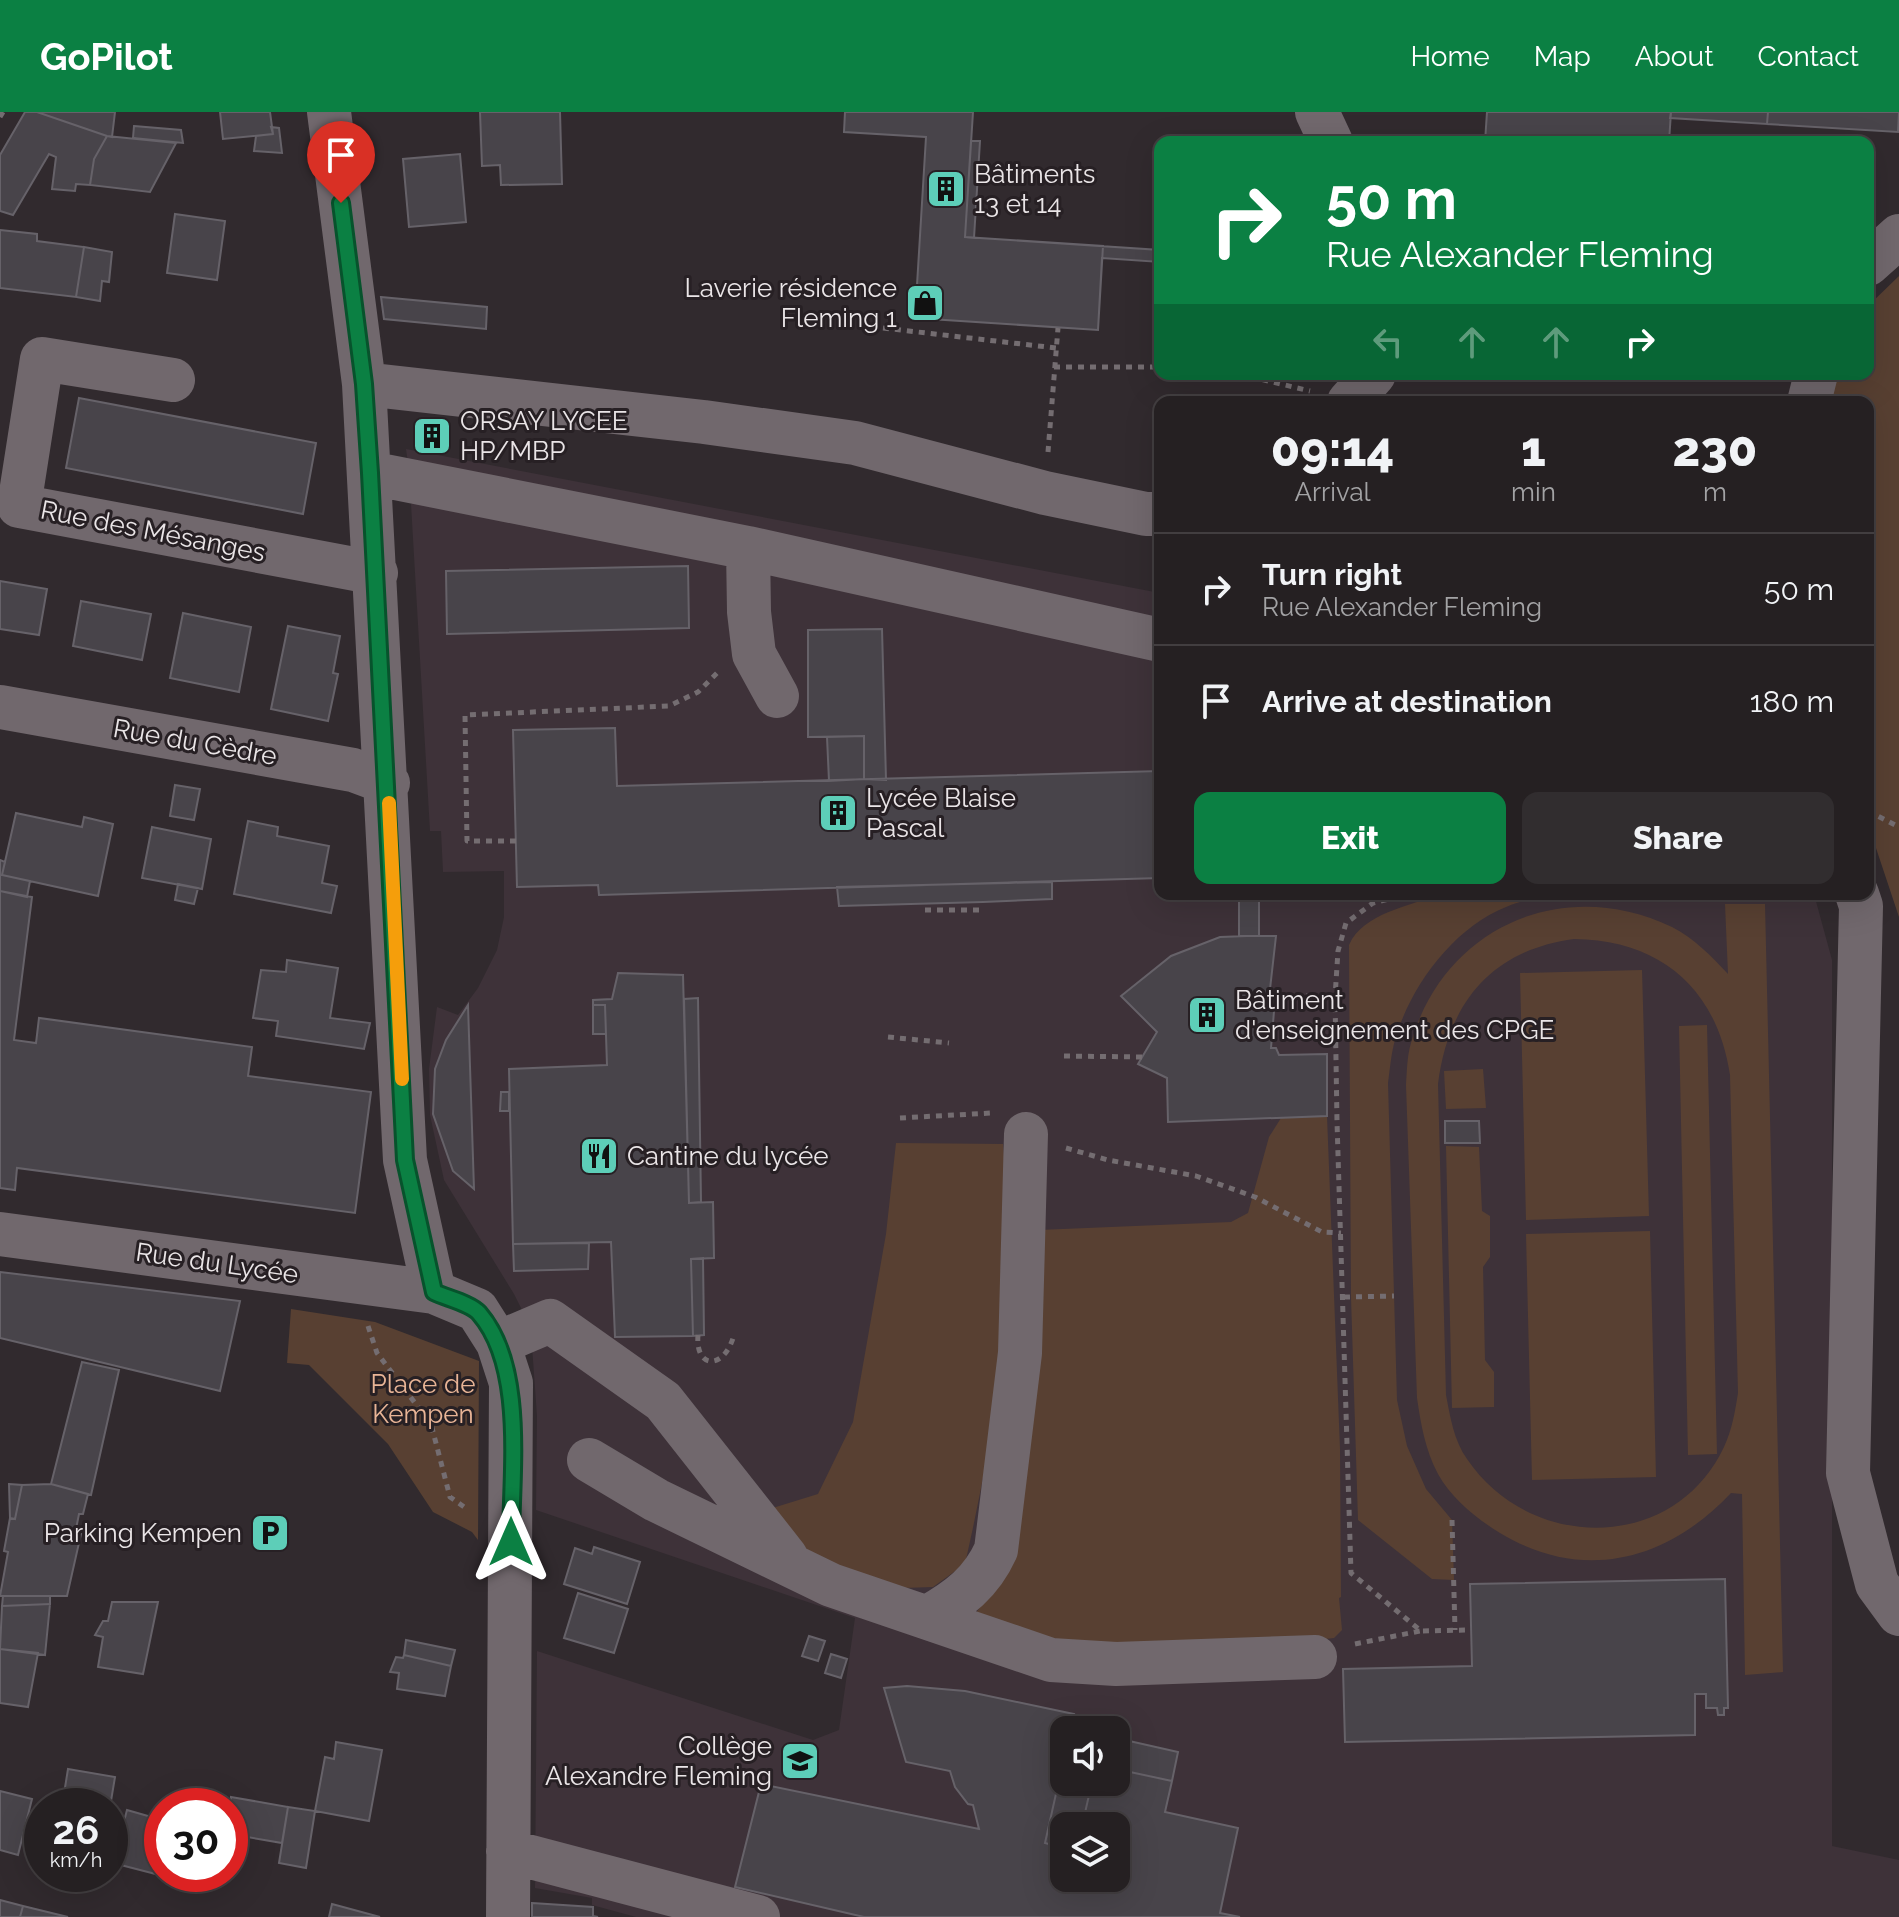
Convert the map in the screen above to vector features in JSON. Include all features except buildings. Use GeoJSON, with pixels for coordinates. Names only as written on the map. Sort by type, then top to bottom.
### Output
{"type":"FeatureCollection","features":[{"type":"Feature","properties":{"kind":"street"},"geometry":{"type":"LineString","coordinates":[[329,112],[364,384],[388,783],[405,1160],[434,1292]]}},
{"type":"Feature","properties":{"kind":"street"},"geometry":{"type":"LineString","coordinates":[[1317,112],[1328,136]]}},
{"type":"Feature","properties":{"kind":"street"},"geometry":{"type":"LineString","coordinates":[[1874,259],[1899,236]]}},
{"type":"Feature","properties":{"kind":"street","name":"Rue des Mésanges"},"geometry":{"type":"LineString","coordinates":[[173,380],[42,359],[19,506],[376,573]]}},
{"type":"Feature","properties":{"kind":"street"},"geometry":{"type":"LineString","coordinates":[[364,384],[704,422],[855,443],[1045,493],[1154,514]]}},
{"type":"Feature","properties":{"kind":"street"},"geometry":{"type":"LineString","coordinates":[[370,473],[748,548],[1154,639]]}},
{"type":"Feature","properties":{"kind":"street"},"geometry":{"type":"LineString","coordinates":[[748,548],[749,612],[754,654],[777,696]]}},
{"type":"Feature","properties":{"kind":"street","name":"Rue du Cèdre"},"geometry":{"type":"LineString","coordinates":[[0,707],[353,770],[388,783]]}},
{"type":"Feature","properties":{"kind":"street"},"geometry":{"type":"LineString","coordinates":[[1859,900],[1848,1473],[1877,1584],[1899,1614]]}},
{"type":"Feature","properties":{"kind":"street"},"geometry":{"type":"LineString","coordinates":[[928,1617],[960,1598],[986,1572],[996,1550],[1020,1353],[1010,1123]]}},
{"type":"Feature","properties":{"kind":"street","name":"Rue du Lycée"},"geometry":{"type":"LineString","coordinates":[[0,1234],[434,1292],[477,1310],[498,1343],[511,1383],[508,1917]]}},
{"type":"Feature","properties":{"kind":"street"},"geometry":{"type":"LineString","coordinates":[[498,1343],[550,1321],[663,1401],[794,1567]]}},
{"type":"Feature","properties":{"kind":"street"},"geometry":{"type":"LineString","coordinates":[[589,1460],[656,1500],[831,1585],[1051,1660],[1116,1664],[1315,1657]]}},
{"type":"Feature","properties":{"kind":"street"},"geometry":{"type":"LineString","coordinates":[[508,1851],[758,1917]]}},
{"type":"Feature","properties":{"kind":"path"},"geometry":{"type":"LineString","coordinates":[[883,328],[1056,348]]}},
{"type":"Feature","properties":{"kind":"path"},"geometry":{"type":"LineString","coordinates":[[1045,493],[1058,328]]}},
{"type":"Feature","properties":{"kind":"path"},"geometry":{"type":"LineString","coordinates":[[1054,367],[1154,367]]}},
{"type":"Feature","properties":{"kind":"path"},"geometry":{"type":"LineString","coordinates":[[1279,380],[1358,392]]}},
{"type":"Feature","properties":{"kind":"path"},"geometry":{"type":"LineString","coordinates":[[516,841],[467,841],[465,715],[669,706],[698,692],[732,657],[754,654]]}},
{"type":"Feature","properties":{"kind":"path"},"geometry":{"type":"LineString","coordinates":[[1874,814],[1899,827]]}},
{"type":"Feature","properties":{"kind":"path"},"geometry":{"type":"LineString","coordinates":[[1385,900],[1373,903],[1346,923],[1338,951],[1335,997],[1351,1573],[1421,1631]]}},
{"type":"Feature","properties":{"kind":"path"},"geometry":{"type":"LineString","coordinates":[[925,910],[983,910]]}},
{"type":"Feature","properties":{"kind":"path"},"geometry":{"type":"LineString","coordinates":[[1270,995],[1335,997]]}},
{"type":"Feature","properties":{"kind":"path"},"geometry":{"type":"LineString","coordinates":[[888,1037],[949,1043]]}},
{"type":"Feature","properties":{"kind":"path"},"geometry":{"type":"LineString","coordinates":[[1064,1056],[1142,1057]]}},
{"type":"Feature","properties":{"kind":"path"},"geometry":{"type":"LineString","coordinates":[[900,1118],[1010,1123],[1108,1160],[1196,1176],[1255,1197],[1322,1232],[1341,1233]]}},
{"type":"Feature","properties":{"kind":"path"},"geometry":{"type":"LineString","coordinates":[[1344,1297],[1394,1296]]}},
{"type":"Feature","properties":{"kind":"path"},"geometry":{"type":"LineString","coordinates":[[365,1316],[377,1353],[431,1424],[450,1497],[469,1510],[511,1515]]}},
{"type":"Feature","properties":{"kind":"path"},"geometry":{"type":"LineString","coordinates":[[698,1335],[700,1352],[707,1359],[716,1361],[730,1351],[734,1335]]}},
{"type":"Feature","properties":{"kind":"path"},"geometry":{"type":"LineString","coordinates":[[1452,1520],[1455,1630]]}},
{"type":"Feature","properties":{"kind":"path"},"geometry":{"type":"LineString","coordinates":[[1315,1657],[1343,1647],[1421,1631],[1471,1630]]}},
{"type":"Feature","properties":{"kind":"shaded area"},"geometry":{"type":"Polygon","coordinates":[[[406,449],[1154,592],[1154,900],[1816,900],[1832,960],[1832,1846],[1899,1860],[1899,1917],[636,1917],[592,1905],[592,1898],[535,1888],[537,1651],[813,1740],[839,1730],[855,1618],[536,1510],[537,1416],[527,1320],[444,1180],[430,1115],[429,1069],[437,1007],[458,1015],[478,988],[497,950],[504,917],[504,871],[443,872],[441,831],[430,831],[411,504],[422,501],[409,471],[406,449]]]}},
{"type":"Feature","properties":{"kind":"green space"},"geometry":{"type":"Polygon","coordinates":[[[1899,276],[1899,917],[1874,842],[1874,396],[1830,396],[1833,380],[1874,380],[1874,300],[1899,276]]]}},
{"type":"Feature","properties":{"kind":"green space"},"geometry":{"type":"Polygon","coordinates":[[[1423,900],[1527,900],[1511,905],[1468,929],[1436,962],[1402,1020],[1395,1040],[1388,1083],[1397,1400],[1407,1446],[1426,1489],[1452,1520],[1454,1580],[1432,1579],[1358,1520],[1351,1297],[1349,945],[1365,925],[1423,900]]]}},
{"type":"Feature","properties":{"kind":"green space"},"geometry":{"type":"Polygon","coordinates":[[[1725,904],[1765,904],[1783,1672],[1745,1675],[1742,1494],[1731,1493],[1680,1535],[1652,1549],[1623,1557],[1593,1560],[1562,1557],[1531,1548],[1500,1533],[1465,1507],[1438,1474],[1427,1446],[1417,1398],[1406,1085],[1410,1048],[1427,1002],[1451,968],[1480,941],[1513,922],[1551,910],[1590,907],[1631,912],[1680,931],[1728,974],[1725,904]],[[1574,939],[1545,945],[1519,955],[1497,969],[1464,1006],[1452,1029],[1438,1084],[1446,1395],[1456,1436],[1467,1459],[1494,1490],[1527,1511],[1563,1524],[1600,1528],[1637,1522],[1672,1507],[1701,1482],[1727,1441],[1738,1393],[1730,1075],[1723,1045],[1698,994],[1680,975],[1658,960],[1633,949],[1574,939]]]}},
{"type":"Feature","properties":{"kind":"green space"},"geometry":{"type":"Polygon","coordinates":[[[1642,970],[1649,1216],[1526,1220],[1520,973],[1642,970]]]}},
{"type":"Feature","properties":{"kind":"green space"},"geometry":{"type":"Polygon","coordinates":[[[1707,1025],[1717,1454],[1688,1455],[1679,1026],[1707,1025]]]}},
{"type":"Feature","properties":{"kind":"green space"},"geometry":{"type":"Polygon","coordinates":[[[1483,1069],[1486,1108],[1446,1109],[1444,1071],[1483,1069]]]}},
{"type":"Feature","properties":{"kind":"green space"},"geometry":{"type":"Polygon","coordinates":[[[1327,1116],[1340,1449],[1339,1598],[1342,1630],[1334,1638],[1300,1642],[1160,1648],[1057,1639],[973,1618],[997,1580],[1039,1230],[1231,1222],[1248,1213],[1269,1137],[1281,1118],[1327,1116]]]}},
{"type":"Feature","properties":{"kind":"green space"},"geometry":{"type":"Polygon","coordinates":[[[896,1143],[1003,1144],[1008,1190],[1007,1305],[998,1392],[983,1479],[965,1564],[933,1587],[902,1588],[808,1555],[763,1511],[818,1494],[853,1422],[886,1234],[896,1143]]]}},
{"type":"Feature","properties":{"kind":"green space"},"geometry":{"type":"Polygon","coordinates":[[[1446,1146],[1479,1147],[1482,1211],[1490,1216],[1490,1257],[1483,1267],[1485,1360],[1494,1372],[1494,1407],[1452,1408],[1446,1146]]]}},
{"type":"Feature","properties":{"kind":"green space"},"geometry":{"type":"Polygon","coordinates":[[[1650,1231],[1656,1477],[1532,1480],[1526,1234],[1650,1231]]]}},
{"type":"Feature","properties":{"kind":"green space","name":"Place de Kempen"},"geometry":{"type":"Polygon","coordinates":[[[291,1309],[375,1322],[479,1361],[478,1540],[472,1532],[433,1512],[388,1444],[309,1365],[287,1363],[291,1309]]]}},
{"type":"Feature","properties":{"kind":"slow traffic"},"geometry":{"type":"LineString","coordinates":[[389,803],[402,1079]]}},
{"type":"Feature","properties":{"kind":"place","name":"Bâtiments 13 et 14"},"geometry":{"type":"Point","coordinates":[946,189]}},
{"type":"Feature","properties":{"kind":"place","name":"Laverie résidence Fleming 1"},"geometry":{"type":"Point","coordinates":[925,303]}},
{"type":"Feature","properties":{"kind":"place","name":"ORSAY LYCEE HP/MBP"},"geometry":{"type":"Point","coordinates":[432,436]}},
{"type":"Feature","properties":{"kind":"place","name":"Lycée Blaise Pascal"},"geometry":{"type":"Point","coordinates":[838,813]}},
{"type":"Feature","properties":{"kind":"place","name":"Bâtiment d'enseignement des CPGE"},"geometry":{"type":"Point","coordinates":[1207,1015]}},
{"type":"Feature","properties":{"kind":"place","name":"Cantine du lycée"},"geometry":{"type":"Point","coordinates":[599,1156]}},
{"type":"Feature","properties":{"kind":"place","name":"Parking Kempen"},"geometry":{"type":"Point","coordinates":[270,1533]}},
{"type":"Feature","properties":{"kind":"place","name":"Collège Alexandre Fleming"},"geometry":{"type":"Point","coordinates":[800,1761]}},
{"type":"Feature","properties":{"kind":"route"},"geometry":{"type":"LineString","coordinates":[[341,203],[364,384],[370,473],[405,1160],[434,1292],[477,1310],[498,1343],[511,1383],[511,1542]]}}]}
